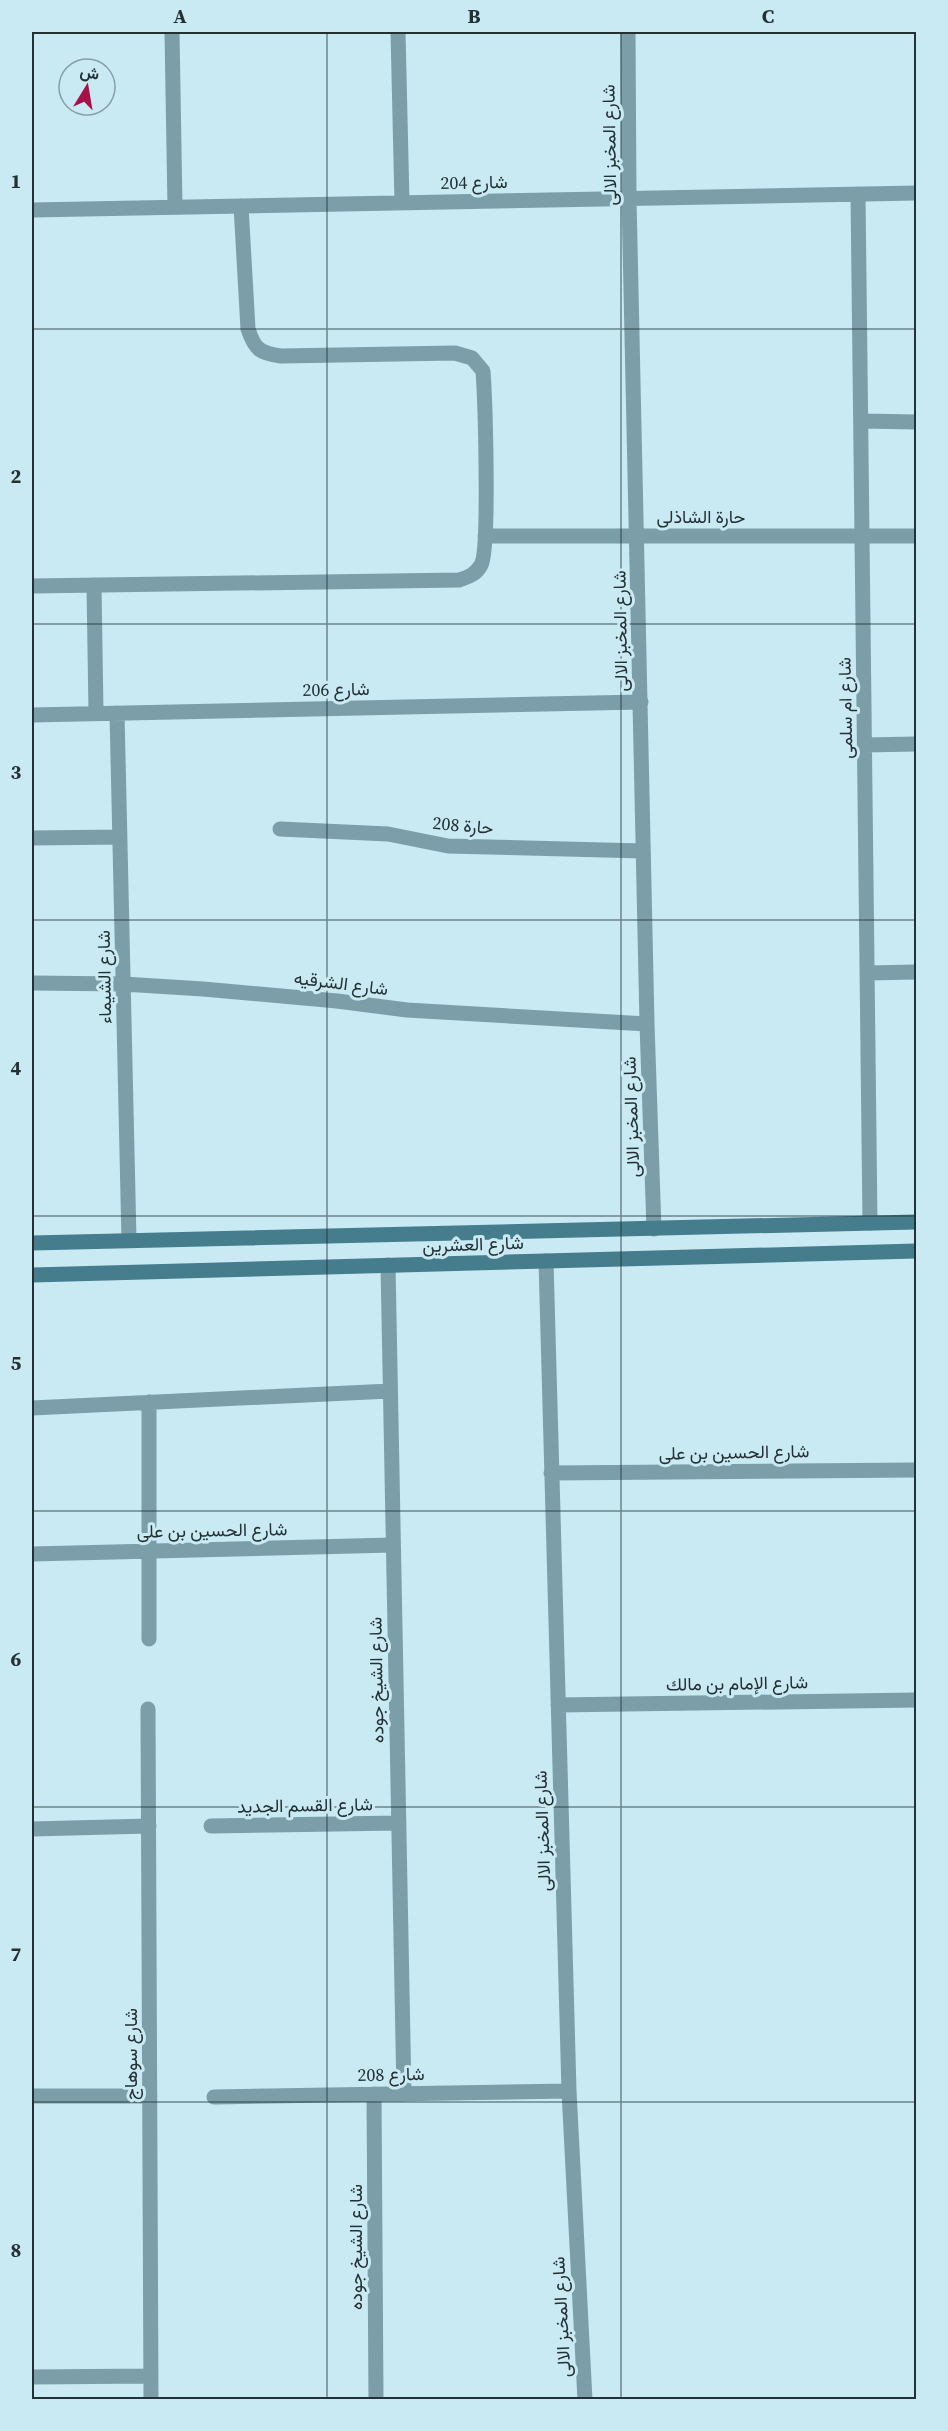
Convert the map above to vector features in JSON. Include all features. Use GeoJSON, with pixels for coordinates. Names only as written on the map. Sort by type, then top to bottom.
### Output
{"type":"FeatureCollection","features":[{"type":"Feature","properties":{"kind":"street"},"geometry":{"type":"LineString","coordinates":[[172,32],[175,207]]}},
{"type":"Feature","properties":{"kind":"street"},"geometry":{"type":"LineString","coordinates":[[398,32],[402,202]]}},
{"type":"Feature","properties":{"kind":"street","name":"شارع المخبز الالى"},"geometry":{"type":"LineString","coordinates":[[628,32],[629,198],[646,1024],[654,1229]]}},
{"type":"Feature","properties":{"kind":"street","name":"شارع 204"},"geometry":{"type":"LineString","coordinates":[[32,210],[916,193]]}},
{"type":"Feature","properties":{"kind":"street","name":"شارع ام سلمى"},"geometry":{"type":"LineString","coordinates":[[858,194],[870,1223]]}},
{"type":"Feature","properties":{"kind":"street"},"geometry":{"type":"LineString","coordinates":[[32,585],[459,580],[473,575],[482,563],[485,536],[483,371],[471,358],[455,353],[281,356],[265,354],[253,344],[248,329],[241,206]]}},
{"type":"Feature","properties":{"kind":"street"},"geometry":{"type":"LineString","coordinates":[[862,421],[916,422]]}},
{"type":"Feature","properties":{"kind":"street","name":"حارة الشاذلى"},"geometry":{"type":"LineString","coordinates":[[485,536],[916,536]]}},
{"type":"Feature","properties":{"kind":"street"},"geometry":{"type":"LineString","coordinates":[[94,585],[96,713]]}},
{"type":"Feature","properties":{"kind":"street","name":"شارع 206"},"geometry":{"type":"LineString","coordinates":[[32,715],[640,702]]}},
{"type":"Feature","properties":{"kind":"street","name":"شارع الشيماء"},"geometry":{"type":"LineString","coordinates":[[117,713],[129,1240]]}},
{"type":"Feature","properties":{"kind":"street"},"geometry":{"type":"LineString","coordinates":[[865,745],[916,744]]}},
{"type":"Feature","properties":{"kind":"street","name":"حارة 208"},"geometry":{"type":"LineString","coordinates":[[280,829],[388,834],[448,846],[644,851]]}},
{"type":"Feature","properties":{"kind":"street"},"geometry":{"type":"LineString","coordinates":[[32,838],[120,837]]}},
{"type":"Feature","properties":{"kind":"street"},"geometry":{"type":"LineString","coordinates":[[867,973],[916,972]]}},
{"type":"Feature","properties":{"kind":"street","name":"شارع الشرقيه"},"geometry":{"type":"LineString","coordinates":[[32,983],[123,984],[279,995],[407,1010],[646,1024]]}},
{"type":"Feature","properties":{"kind":"street","name":"شارع العشرين"},"geometry":{"type":"LineString","coordinates":[[32,1243],[916,1222]]}},
{"type":"Feature","properties":{"kind":"street","name":"شارع العشرين"},"geometry":{"type":"LineString","coordinates":[[32,1275],[916,1251]]}},
{"type":"Feature","properties":{"kind":"street","name":"شارع المخبز الالى"},"geometry":{"type":"LineString","coordinates":[[546,1261],[569,2091],[585,2400]]}},
{"type":"Feature","properties":{"kind":"street","name":"شارع الشيخ جوده"},"geometry":{"type":"LineString","coordinates":[[388,1265],[404,2094]]}},
{"type":"Feature","properties":{"kind":"street"},"geometry":{"type":"LineString","coordinates":[[32,1408],[390,1391]]}},
{"type":"Feature","properties":{"kind":"street"},"geometry":{"type":"LineString","coordinates":[[149,1402],[149,1639]]}},
{"type":"Feature","properties":{"kind":"street","name":"شارع الحسين بن على"},"geometry":{"type":"LineString","coordinates":[[551,1473],[916,1470]]}},
{"type":"Feature","properties":{"kind":"street","name":"شارع الحسين بن على"},"geometry":{"type":"LineString","coordinates":[[32,1554],[393,1545]]}},
{"type":"Feature","properties":{"kind":"street","name":"شارع الإمام بن مالك"},"geometry":{"type":"LineString","coordinates":[[558,1705],[916,1700]]}},
{"type":"Feature","properties":{"kind":"street","name":"شارع سوهاج"},"geometry":{"type":"LineString","coordinates":[[148,1708],[151,2400]]}},
{"type":"Feature","properties":{"kind":"street","name":"شارع القسم الجديد"},"geometry":{"type":"LineString","coordinates":[[211,1826],[399,1823]]}},
{"type":"Feature","properties":{"kind":"street"},"geometry":{"type":"LineString","coordinates":[[32,1829],[149,1826]]}},
{"type":"Feature","properties":{"kind":"street","name":"شارع 208"},"geometry":{"type":"LineString","coordinates":[[214,2097],[569,2091]]}},
{"type":"Feature","properties":{"kind":"street","name":"شارع الشيخ جوده"},"geometry":{"type":"LineString","coordinates":[[374,2094],[376,2400]]}},
{"type":"Feature","properties":{"kind":"street"},"geometry":{"type":"LineString","coordinates":[[32,2096],[150,2096]]}},
{"type":"Feature","properties":{"kind":"street"},"geometry":{"type":"LineString","coordinates":[[32,2377],[151,2376]]}}]}
